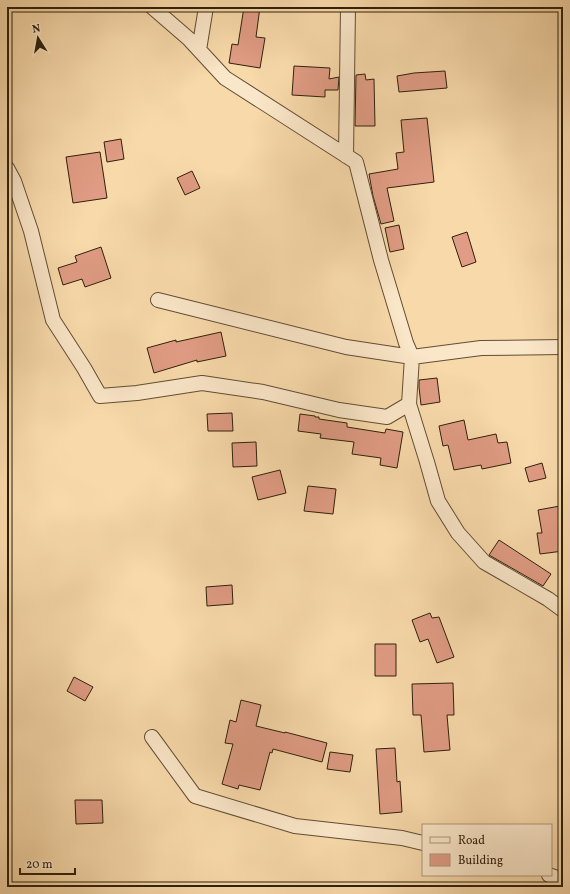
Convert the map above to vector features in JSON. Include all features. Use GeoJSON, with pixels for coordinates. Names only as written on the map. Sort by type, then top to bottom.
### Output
{"type":"FeatureCollection","features":[{"type":"Feature","properties":{"kind":"street"},"geometry":{"type":"LineString","coordinates":[[152,7],[189,39],[225,78],[356,162],[382,260],[406,343],[412,357],[408,404],[428,462],[438,501],[458,533],[484,562],[548,599],[563,610]]}},
{"type":"Feature","properties":{"kind":"street"},"geometry":{"type":"LineString","coordinates":[[199,50],[206,7]]}},
{"type":"Feature","properties":{"kind":"street"},"geometry":{"type":"LineString","coordinates":[[346,156],[348,7]]}},
{"type":"Feature","properties":{"kind":"street"},"geometry":{"type":"LineString","coordinates":[[7,168],[14,181],[31,231],[53,320],[100,396],[137,393],[202,383],[263,392],[339,410],[387,417],[408,404]]}},
{"type":"Feature","properties":{"kind":"street"},"geometry":{"type":"LineString","coordinates":[[158,300],[346,347],[412,357],[481,348],[563,347]]}},
{"type":"Feature","properties":{"kind":"street"},"geometry":{"type":"LineString","coordinates":[[152,737],[195,796],[295,826],[402,838],[422,843]]}},
{"type":"Feature","properties":{"kind":"street"},"geometry":{"type":"LineString","coordinates":[[552,876],[563,880]]}},
{"type":"Feature","properties":{"kind":"building"},"geometry":{"type":"Polygon","coordinates":[[[244,7],[260,7],[256,37],[265,38],[260,68],[229,63],[232,44],[238,45],[244,7]]]}},
{"type":"Feature","properties":{"kind":"building"},"geometry":{"type":"Polygon","coordinates":[[[294,66],[330,68],[329,79],[339,77],[338,90],[325,90],[325,97],[292,95],[294,66]]]}},
{"type":"Feature","properties":{"kind":"building"},"geometry":{"type":"Polygon","coordinates":[[[445,71],[447,88],[399,92],[397,76],[414,73],[445,71]]]}},
{"type":"Feature","properties":{"kind":"building"},"geometry":{"type":"Polygon","coordinates":[[[365,74],[366,80],[374,79],[375,126],[355,126],[356,75],[365,74]]]}},
{"type":"Feature","properties":{"kind":"building"},"geometry":{"type":"Polygon","coordinates":[[[427,118],[434,182],[387,188],[394,221],[381,224],[373,196],[369,174],[398,169],[396,153],[404,152],[401,120],[427,118]]]}},
{"type":"Feature","properties":{"kind":"building"},"geometry":{"type":"Polygon","coordinates":[[[121,139],[124,159],[107,162],[104,142],[121,139]]]}},
{"type":"Feature","properties":{"kind":"building"},"geometry":{"type":"Polygon","coordinates":[[[100,152],[107,198],[73,203],[66,157],[100,152]]]}},
{"type":"Feature","properties":{"kind":"building"},"geometry":{"type":"Polygon","coordinates":[[[192,171],[200,188],[185,195],[177,178],[192,171]]]}},
{"type":"Feature","properties":{"kind":"building"},"geometry":{"type":"Polygon","coordinates":[[[399,225],[404,249],[390,252],[385,228],[399,225]]]}},
{"type":"Feature","properties":{"kind":"building"},"geometry":{"type":"Polygon","coordinates":[[[467,232],[476,262],[462,267],[452,237],[467,232]]]}},
{"type":"Feature","properties":{"kind":"building"},"geometry":{"type":"Polygon","coordinates":[[[101,247],[111,278],[85,287],[82,279],[63,285],[58,268],[77,262],[75,256],[101,247]]]}},
{"type":"Feature","properties":{"kind":"building"},"geometry":{"type":"Polygon","coordinates":[[[221,332],[226,356],[197,362],[197,360],[154,373],[147,348],[176,340],[176,342],[221,332]]]}},
{"type":"Feature","properties":{"kind":"building"},"geometry":{"type":"Polygon","coordinates":[[[437,378],[440,402],[421,405],[419,380],[437,378]]]}},
{"type":"Feature","properties":{"kind":"building"},"geometry":{"type":"Polygon","coordinates":[[[232,413],[233,431],[208,431],[207,414],[232,413]]]}},
{"type":"Feature","properties":{"kind":"building"},"geometry":{"type":"Polygon","coordinates":[[[300,414],[319,417],[319,419],[347,423],[347,427],[385,433],[386,429],[403,432],[397,468],[380,465],[381,458],[352,454],[354,442],[320,438],[321,434],[298,431],[300,414]]]}},
{"type":"Feature","properties":{"kind":"building"},"geometry":{"type":"Polygon","coordinates":[[[464,420],[468,440],[496,434],[498,443],[507,442],[511,463],[482,469],[481,465],[454,470],[448,445],[443,446],[439,426],[464,420]]]}},
{"type":"Feature","properties":{"kind":"building"},"geometry":{"type":"Polygon","coordinates":[[[256,442],[257,466],[233,467],[232,443],[256,442]]]}},
{"type":"Feature","properties":{"kind":"building"},"geometry":{"type":"Polygon","coordinates":[[[542,463],[546,478],[529,482],[525,468],[542,463]]]}},
{"type":"Feature","properties":{"kind":"building"},"geometry":{"type":"Polygon","coordinates":[[[280,470],[286,493],[258,500],[252,477],[280,470]]]}},
{"type":"Feature","properties":{"kind":"building"},"geometry":{"type":"Polygon","coordinates":[[[308,486],[336,489],[333,514],[304,511],[308,486]]]}},
{"type":"Feature","properties":{"kind":"building"},"geometry":{"type":"Polygon","coordinates":[[[560,506],[563,524],[563,551],[540,554],[537,533],[542,533],[538,510],[560,506]]]}},
{"type":"Feature","properties":{"kind":"building"},"geometry":{"type":"Polygon","coordinates":[[[499,540],[551,574],[543,586],[489,555],[499,540]]]}},
{"type":"Feature","properties":{"kind":"building"},"geometry":{"type":"Polygon","coordinates":[[[232,585],[233,604],[207,606],[206,587],[232,585]]]}},
{"type":"Feature","properties":{"kind":"building"},"geometry":{"type":"Polygon","coordinates":[[[430,613],[432,618],[439,617],[454,657],[437,663],[428,639],[420,642],[412,620],[430,613]]]}},
{"type":"Feature","properties":{"kind":"building"},"geometry":{"type":"Polygon","coordinates":[[[375,644],[396,644],[396,676],[375,676],[375,644]]]}},
{"type":"Feature","properties":{"kind":"building"},"geometry":{"type":"Polygon","coordinates":[[[74,677],[93,687],[85,701],[67,691],[74,677]]]}},
{"type":"Feature","properties":{"kind":"building"},"geometry":{"type":"Polygon","coordinates":[[[453,683],[454,715],[447,715],[450,750],[424,752],[421,715],[413,715],[412,684],[453,683]]]}},
{"type":"Feature","properties":{"kind":"building"},"geometry":{"type":"Polygon","coordinates":[[[241,700],[261,705],[256,726],[327,743],[322,762],[273,749],[272,753],[270,752],[260,790],[239,785],[238,789],[222,784],[233,744],[225,743],[230,720],[236,722],[241,700]]]}},
{"type":"Feature","properties":{"kind":"building"},"geometry":{"type":"Polygon","coordinates":[[[395,748],[397,782],[400,781],[402,812],[380,814],[376,749],[395,748]]]}},
{"type":"Feature","properties":{"kind":"building"},"geometry":{"type":"Polygon","coordinates":[[[330,752],[353,755],[350,772],[327,769],[330,752]]]}},
{"type":"Feature","properties":{"kind":"building"},"geometry":{"type":"Polygon","coordinates":[[[75,800],[102,800],[103,823],[76,824],[75,800]]]}}]}
